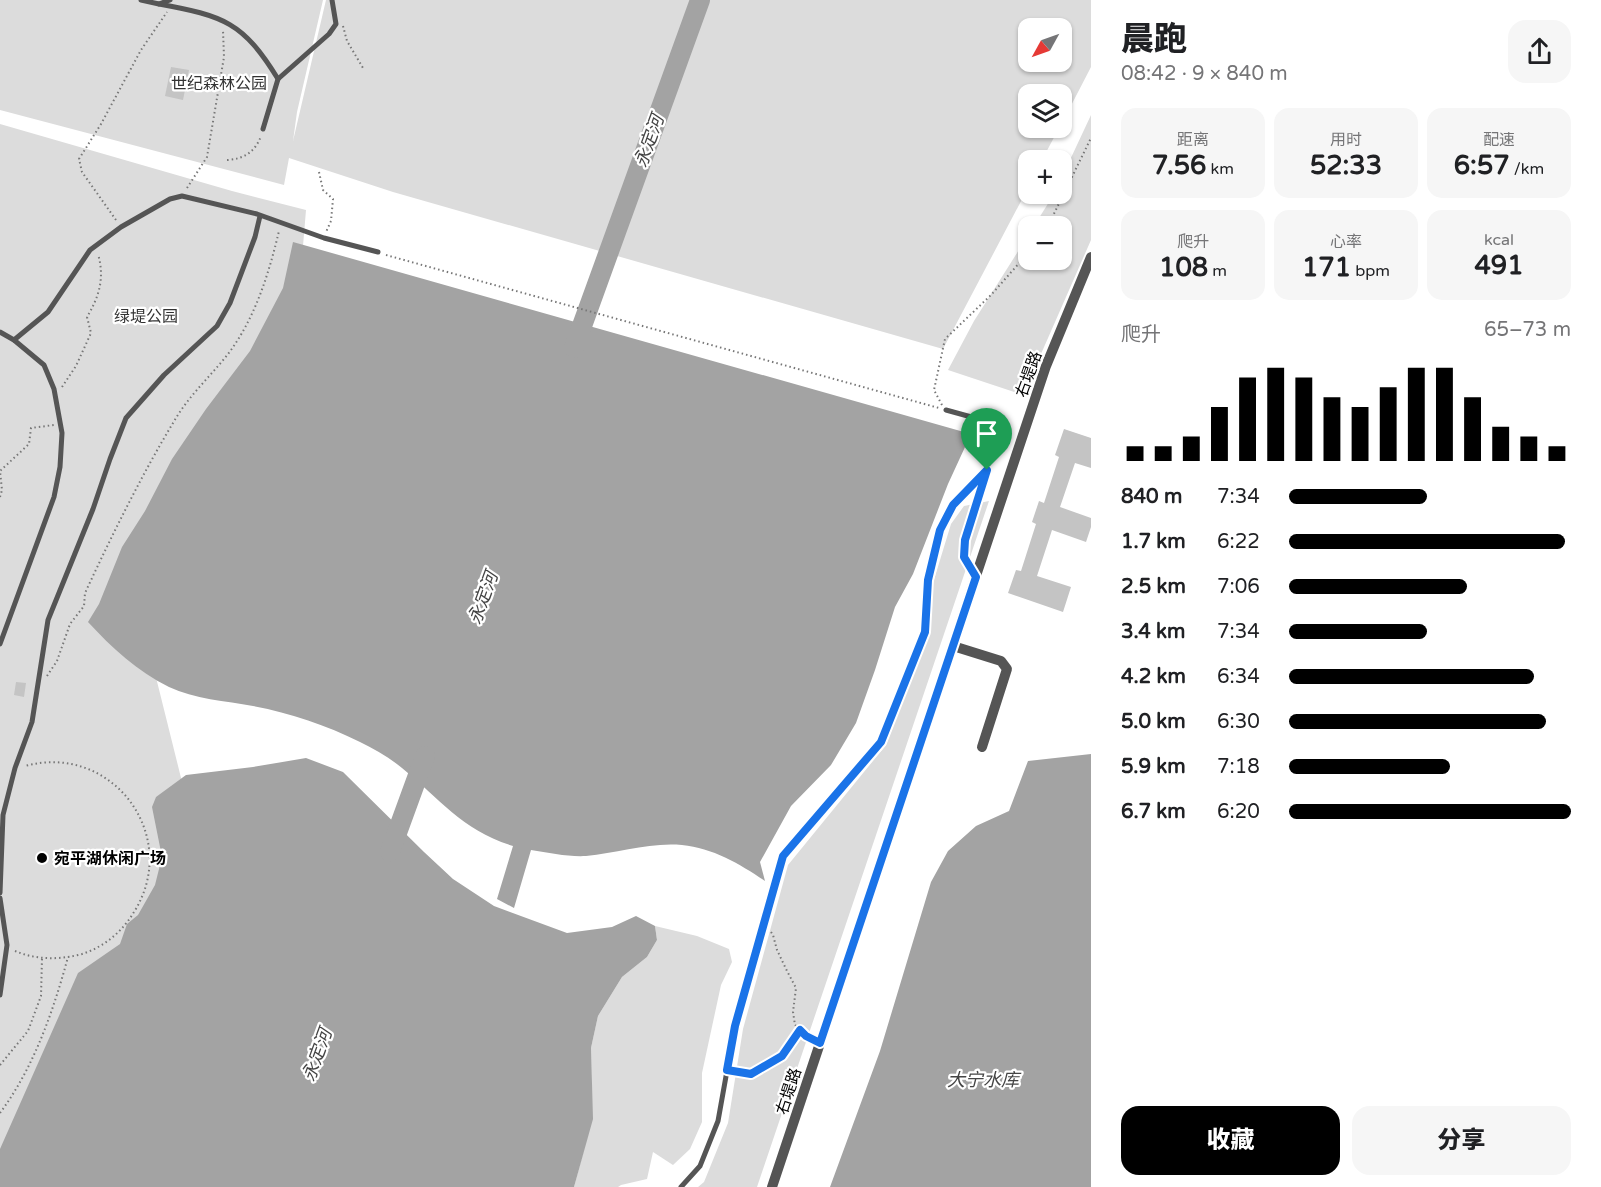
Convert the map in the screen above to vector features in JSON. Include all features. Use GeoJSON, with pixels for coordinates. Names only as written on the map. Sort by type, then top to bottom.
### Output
{"type":"FeatureCollection","features":[{"type":"Feature","properties":{"kind":"street","name":"右堤路"},"geometry":{"type":"LineString","coordinates":[[772,1187],[1046,366],[1091,257]]}},
{"type":"Feature","properties":{"kind":"street"},"geometry":{"type":"LineString","coordinates":[[953,646],[1001,661],[1007,669],[982,747]]}},
{"type":"Feature","properties":{"kind":"lane"},"geometry":{"type":"LineString","coordinates":[[141,0],[159,4],[171,3],[222,20],[238,28],[264,56],[279,79]]}},
{"type":"Feature","properties":{"kind":"lane"},"geometry":{"type":"LineString","coordinates":[[263,129],[279,79],[329,34],[336,24],[332,0]]}},
{"type":"Feature","properties":{"kind":"lane"},"geometry":{"type":"LineString","coordinates":[[14,340],[48,312],[90,250],[121,227],[170,199],[182,196],[260,216],[324,238],[378,252]]}},
{"type":"Feature","properties":{"kind":"lane"},"geometry":{"type":"LineString","coordinates":[[0,893],[3,815],[15,768],[32,722],[48,620],[126,418],[164,375],[217,326],[230,303],[255,237],[260,216]]}},
{"type":"Feature","properties":{"kind":"lane"},"geometry":{"type":"LineString","coordinates":[[0,332],[14,340],[44,365],[55,397],[62,433],[60,467],[54,497],[0,644]]}},
{"type":"Feature","properties":{"kind":"lane"},"geometry":{"type":"LineString","coordinates":[[945,410],[975,418],[987,428],[990,459],[965,540],[964,557],[976,577]]}},
{"type":"Feature","properties":{"kind":"lane"},"geometry":{"type":"LineString","coordinates":[[681,1187],[700,1166],[718,1121],[735,1026],[783,856],[881,742],[925,632],[928,580],[940,530],[953,505],[985,473]]}},
{"type":"Feature","properties":{"kind":"lane"},"geometry":{"type":"LineString","coordinates":[[0,898],[7,948],[0,995]]}},
{"type":"Feature","properties":{"kind":"path"},"geometry":{"type":"LineString","coordinates":[[121,227],[82,172],[79,159],[101,124],[141,50],[171,3]]}},
{"type":"Feature","properties":{"kind":"path"},"geometry":{"type":"LineString","coordinates":[[182,196],[207,157],[224,57],[222,20]]}},
{"type":"Feature","properties":{"kind":"path"},"geometry":{"type":"LineString","coordinates":[[342,24],[347,41],[363,68]]}},
{"type":"Feature","properties":{"kind":"path"},"geometry":{"type":"LineString","coordinates":[[227,160],[238,159],[257,147],[263,129]]}},
{"type":"Feature","properties":{"kind":"path"},"geometry":{"type":"LineString","coordinates":[[1053,216],[1091,138]]}},
{"type":"Feature","properties":{"kind":"path"},"geometry":{"type":"LineString","coordinates":[[319,172],[323,190],[333,199],[331,221],[324,238]]}},
{"type":"Feature","properties":{"kind":"path"},"geometry":{"type":"LineString","coordinates":[[38,683],[49,675],[57,661],[70,624],[84,606],[85,593],[120,516],[132,499],[173,424],[250,321],[273,254],[280,223]]}},
{"type":"Feature","properties":{"kind":"path"},"geometry":{"type":"LineString","coordinates":[[55,397],[76,366],[91,333],[87,317],[99,297],[102,267],[95,246]]}},
{"type":"Feature","properties":{"kind":"path"},"geometry":{"type":"LineString","coordinates":[[378,252],[945,410]]}},
{"type":"Feature","properties":{"kind":"path"},"geometry":{"type":"LineString","coordinates":[[945,410],[934,390],[945,339],[992,296],[1018,265]]}},
{"type":"Feature","properties":{"kind":"path"},"geometry":{"type":"LineString","coordinates":[[0,497],[2,490],[0,471],[29,444],[31,428],[52,424],[61,426]]}},
{"type":"Feature","properties":{"kind":"path"},"geometry":{"type":"LineString","coordinates":[[7,948],[42,958],[68,957],[100,946],[127,924],[143,899],[150,871],[149,842],[139,814],[122,790],[98,772],[70,763],[41,761],[15,768]]}},
{"type":"Feature","properties":{"kind":"path"},"geometry":{"type":"LineString","coordinates":[[764,926],[773,935],[782,961],[796,988],[795,1025],[806,1036],[820,1043]]}},
{"type":"Feature","properties":{"kind":"path"},"geometry":{"type":"LineString","coordinates":[[0,1113],[35,1055],[50,1017],[68,957]]}},
{"type":"Feature","properties":{"kind":"path"},"geometry":{"type":"LineString","coordinates":[[0,1065],[28,1031],[41,996],[42,958]]}},
{"type":"Feature","properties":{"kind":"path"},"geometry":{"type":"LineString","coordinates":[[727,1070],[751,1074],[782,1056],[800,1030]]}},
{"type":"Feature","properties":{"kind":"green space","name":"世纪森林公园"},"geometry":{"type":"Polygon","coordinates":[[[0,0],[323,0],[297,112],[293,141],[326,0],[1091,0],[1091,67],[1072,104],[1072,84],[1018,84],[1018,138],[1054,138],[1047,150],[1018,150],[1020,204],[943,349],[393,192],[289,158],[284,185],[0,110],[0,0]]]}},
{"type":"Feature","properties":{"kind":"green space"},"geometry":{"type":"Polygon","coordinates":[[[1091,115],[1091,240],[1023,395],[948,370],[974,321],[1018,251],[1018,270],[1072,270],[1072,216],[1040,216],[1048,204],[1072,204],[1072,156],[1091,115]]]}},
{"type":"Feature","properties":{"kind":"green space","name":"绿堤公园"},"geometry":{"type":"Polygon","coordinates":[[[0,124],[306,210],[294,354],[137,601],[187,802],[137,971],[13,1187],[0,1187],[0,124]]]}},
{"type":"Feature","properties":{"kind":"green space"},"geometry":{"type":"Polygon","coordinates":[[[989,501],[757,1187],[698,1187],[704,1182],[728,1123],[743,1029],[788,865],[886,745],[930,631],[933,583],[951,524],[964,506],[989,501]]]}},
{"type":"Feature","properties":{"kind":"green space"},"geometry":{"type":"Polygon","coordinates":[[[655,926],[697,936],[729,949],[732,962],[721,985],[702,1073],[702,1122],[690,1149],[673,1165],[653,1152],[647,1179],[618,1187],[574,1187],[592,1119],[591,1048],[598,1016],[622,977],[647,957],[657,940],[655,926]]]}},
{"type":"Feature","properties":{"kind":"water"},"geometry":{"type":"Polygon","coordinates":[[[293,242],[971,434],[948,484],[913,574],[895,607],[856,723],[831,765],[791,806],[760,862],[765,881],[726,858],[682,845],[646,846],[586,856],[531,850],[514,908],[497,899],[513,846],[495,840],[466,823],[392,761],[347,736],[308,720],[267,709],[199,697],[169,687],[146,674],[126,658],[88,622],[99,604],[122,547],[145,511],[172,459],[250,351],[283,288],[293,242]]]}},
{"type":"Feature","properties":{"kind":"water","name":"大宁水库"},"geometry":{"type":"Polygon","coordinates":[[[1091,754],[1091,1187],[830,1187],[880,1051],[931,882],[948,851],[976,826],[1009,811],[1028,761],[1091,754]]]}},
{"type":"Feature","properties":{"kind":"water"},"geometry":{"type":"Polygon","coordinates":[[[306,758],[343,772],[453,879],[494,906],[567,933],[612,927],[636,916],[655,926],[657,940],[647,957],[622,977],[598,1016],[591,1048],[593,1119],[574,1187],[0,1187],[0,1149],[78,973],[120,944],[127,924],[138,915],[155,885],[162,857],[152,807],[156,797],[186,775],[306,758]]]}},
{"type":"Feature","properties":{"kind":"building"},"geometry":{"type":"Polygon","coordinates":[[[171,67],[189,70],[183,100],[165,96],[171,67]]]}},
{"type":"Feature","properties":{"kind":"building"},"geometry":{"type":"Polygon","coordinates":[[[1064,429],[1091,438],[1091,468],[1075,463],[1060,507],[1091,518],[1091,527],[1086,542],[1052,530],[1037,576],[1071,587],[1063,612],[1008,593],[1016,570],[1021,571],[1036,524],[1032,522],[1039,501],[1044,503],[1059,457],[1055,455],[1064,429]]]}},
{"type":"Feature","properties":{"kind":"building"},"geometry":{"type":"Polygon","coordinates":[[[16,682],[26,683],[24,697],[14,695],[16,682]]]}},
{"type":"Feature","properties":{"kind":"waterway","name":"永定河"},"geometry":{"type":"LineString","coordinates":[[574,348],[700,0]]}},
{"type":"Feature","properties":{"kind":"waterway","name":"永定河"},"geometry":{"type":"LineString","coordinates":[[390,852],[425,756]]}},
{"type":"Feature","properties":{"kind":"place","name":"宛平湖休闲广场"},"geometry":{"type":"Point","coordinates":[42,858]}},
{"type":"Feature","properties":{"kind":"route"},"geometry":{"type":"LineString","coordinates":[[987,470],[965,540],[964,557],[976,577],[820,1043],[800,1030],[782,1056],[751,1074],[727,1070],[735,1026],[783,856],[881,742],[925,632],[928,580],[940,530],[953,505],[987,470]]}}]}
